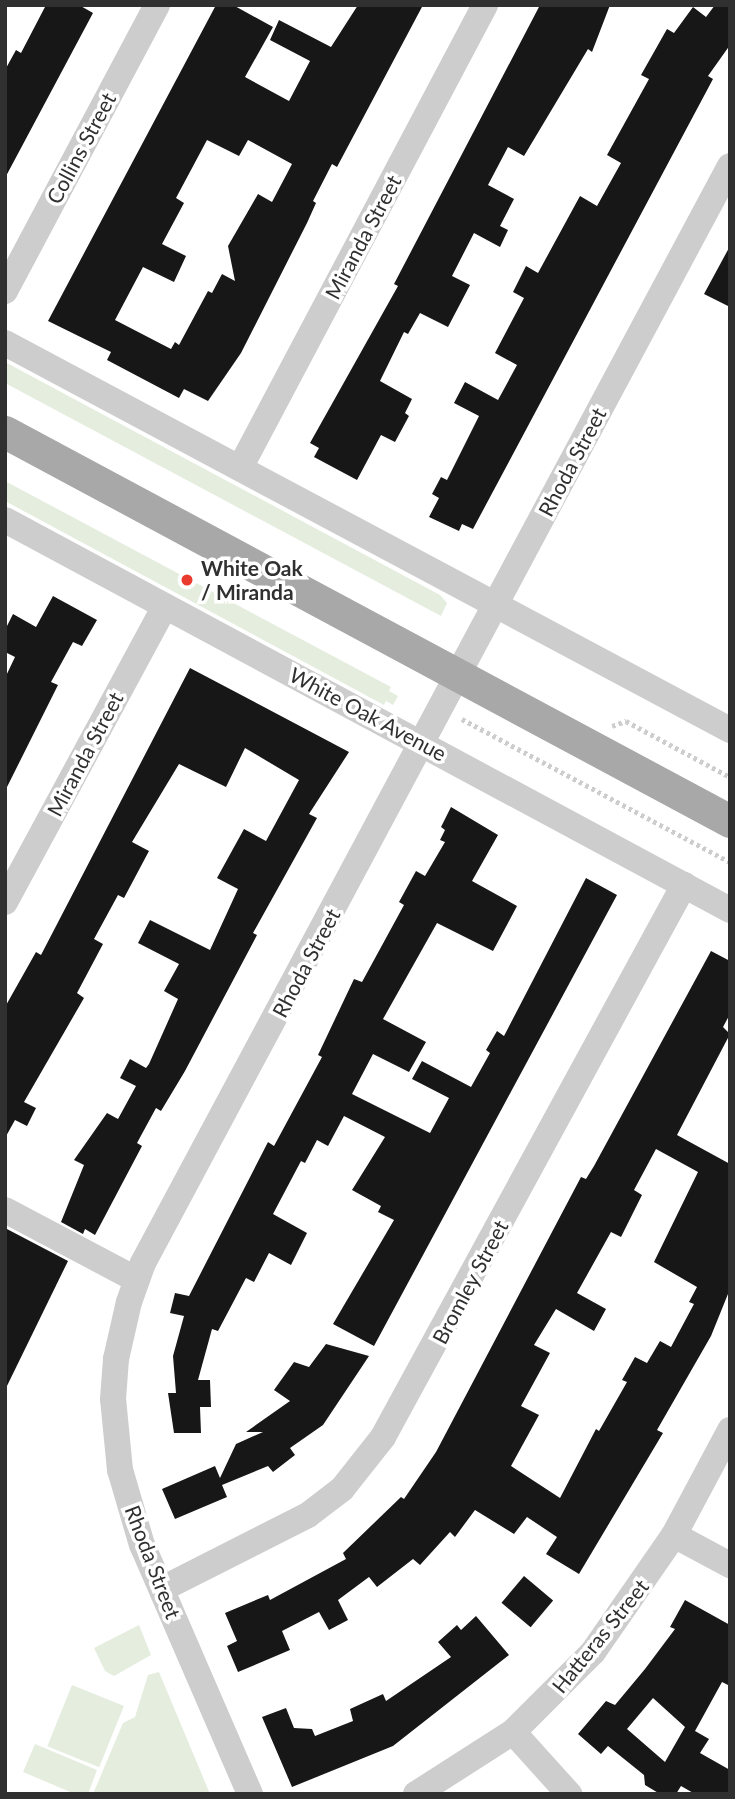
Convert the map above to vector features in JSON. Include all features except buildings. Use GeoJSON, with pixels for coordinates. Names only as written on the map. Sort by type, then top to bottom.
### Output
{"type":"FeatureCollection","features":[{"type":"Feature","properties":{"kind":"main road"},"geometry":{"type":"LineString","coordinates":[[5,432],[730,821]]}},
{"type":"Feature","properties":{"kind":"street","name":"Collins Street"},"geometry":{"type":"LineString","coordinates":[[5,291],[157,5]]}},
{"type":"Feature","properties":{"kind":"street","name":"Miranda Street"},"geometry":{"type":"LineString","coordinates":[[240,468],[485,5]]}},
{"type":"Feature","properties":{"kind":"street","name":"Rhoda Street"},"geometry":{"type":"LineString","coordinates":[[250,1794],[142,1545],[120,1470],[112,1418],[116,1359],[137,1280],[728,174]]}},
{"type":"Feature","properties":{"kind":"street"},"geometry":{"type":"LineString","coordinates":[[5,343],[730,730]]}},
{"type":"Feature","properties":{"kind":"street","name":"White Oak Avenue"},"geometry":{"type":"LineString","coordinates":[[5,520],[730,910]]}},
{"type":"Feature","properties":{"kind":"street","name":"Miranda Street"},"geometry":{"type":"LineString","coordinates":[[5,902],[165,606]]}},
{"type":"Feature","properties":{"kind":"street","name":"Bromley Street"},"geometry":{"type":"LineString","coordinates":[[162,1589],[308,1515],[342,1489],[383,1437],[684,886]]}},
{"type":"Feature","properties":{"kind":"street"},"geometry":{"type":"LineString","coordinates":[[5,1210],[137,1280]]}},
{"type":"Feature","properties":{"kind":"street","name":"Hatteras Street"},"geometry":{"type":"LineString","coordinates":[[416,1794],[513,1732],[593,1652],[674,1535],[730,1430]]}},
{"type":"Feature","properties":{"kind":"street"},"geometry":{"type":"LineString","coordinates":[[674,1535],[730,1565]]}},
{"type":"Feature","properties":{"kind":"street"},"geometry":{"type":"LineString","coordinates":[[513,1732],[569,1794]]}},
{"type":"Feature","properties":{"kind":"path"},"geometry":{"type":"LineString","coordinates":[[443,709],[730,863]]}},
{"type":"Feature","properties":{"kind":"path"},"geometry":{"type":"LineString","coordinates":[[578,739],[626,721],[730,777]]}},
{"type":"Feature","properties":{"kind":"green space"},"geometry":{"type":"Polygon","coordinates":[[[5,362],[440,595],[447,603],[441,616],[5,383],[5,362]]]}},
{"type":"Feature","properties":{"kind":"green space"},"geometry":{"type":"Polygon","coordinates":[[[5,481],[391,687],[389,691],[398,696],[393,705],[386,701],[384,705],[5,501],[5,481]]]}},
{"type":"Feature","properties":{"kind":"green space"},"geometry":{"type":"Polygon","coordinates":[[[139,1625],[151,1655],[114,1676],[105,1671],[94,1648],[139,1625]]]}},
{"type":"Feature","properties":{"kind":"green space"},"geometry":{"type":"Polygon","coordinates":[[[159,1672],[210,1794],[93,1794],[123,1723],[135,1717],[148,1675],[159,1672]]]}},
{"type":"Feature","properties":{"kind":"green space"},"geometry":{"type":"Polygon","coordinates":[[[72,1685],[124,1706],[99,1767],[47,1746],[72,1685]]]}},
{"type":"Feature","properties":{"kind":"green space"},"geometry":{"type":"Polygon","coordinates":[[[35,1744],[97,1770],[88,1794],[75,1794],[23,1772],[35,1744]]]}},
{"type":"Feature","properties":{"kind":"place","name":"White Oak / Miranda"},"geometry":{"type":"Point","coordinates":[187,580]}}]}
